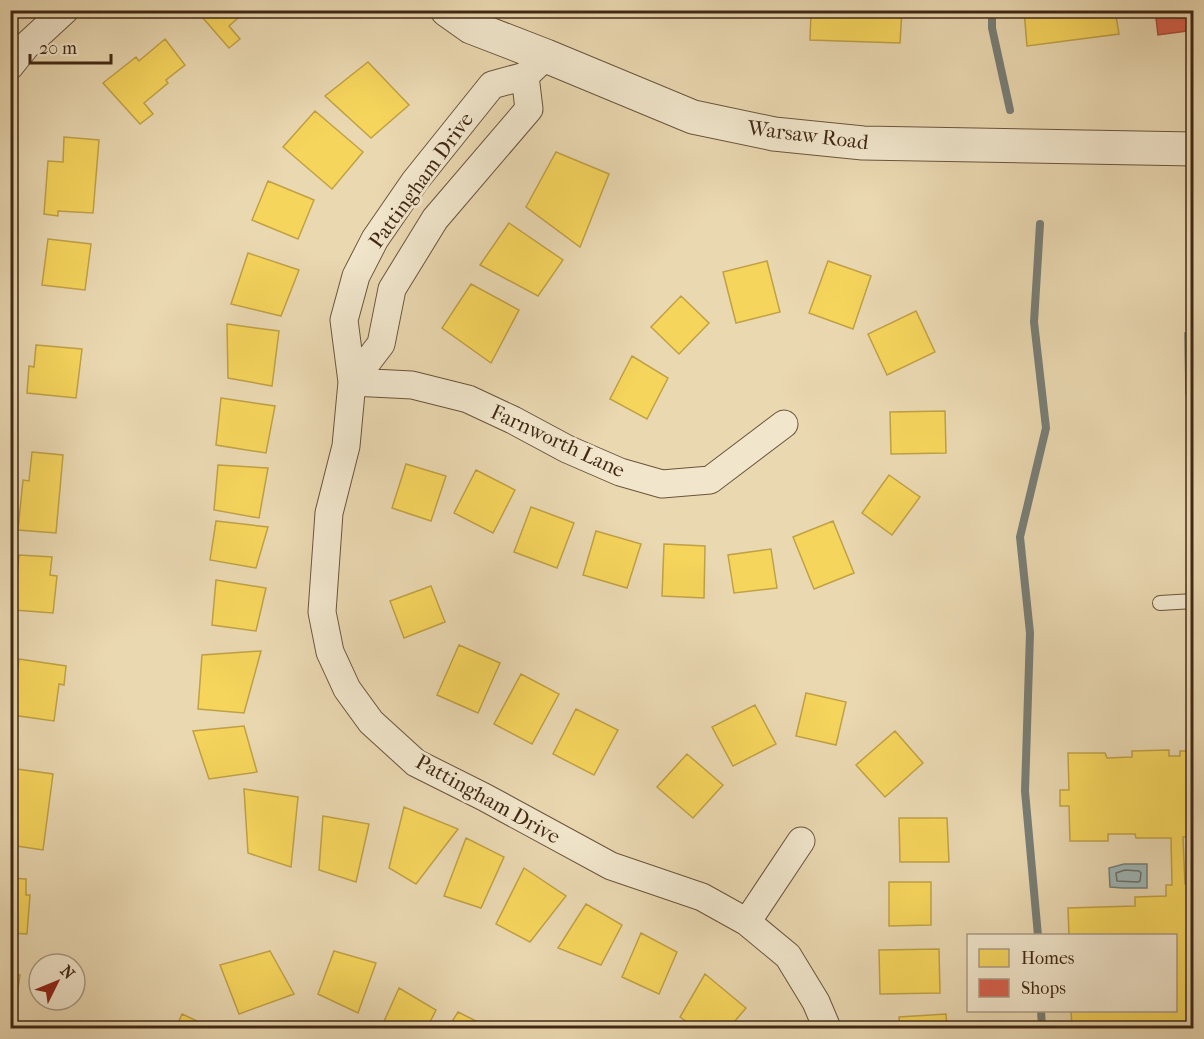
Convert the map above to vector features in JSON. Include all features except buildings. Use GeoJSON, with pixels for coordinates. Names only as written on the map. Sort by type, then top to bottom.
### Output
{"type":"FeatureCollection","features":[{"type":"Feature","properties":{"kind":"street"},"geometry":{"type":"LineString","coordinates":[[10,66],[26,46],[65,10]]}},
{"type":"Feature","properties":{"kind":"street","name":"Warsaw Road"},"geometry":{"type":"LineString","coordinates":[[447,10],[536,66],[693,117],[774,134],[863,143],[1194,149]]}},
{"type":"Feature","properties":{"kind":"street","name":"Pattingham Drive"},"geometry":{"type":"LineString","coordinates":[[536,66],[492,85],[429,163],[375,239],[356,276],[344,320],[352,382],[346,446],[329,513],[322,612],[330,652],[347,689],[371,722],[416,763],[484,797],[610,866],[702,897],[747,922],[788,956],[816,1002],[827,1029]]}},
{"type":"Feature","properties":{"kind":"street","name":"Pattingham Drive"},"geometry":{"type":"LineString","coordinates":[[352,382],[381,344],[392,289],[435,219],[529,109],[536,66]]}},
{"type":"Feature","properties":{"kind":"street"},"geometry":{"type":"LineString","coordinates":[[429,163],[460,189]]}},
{"type":"Feature","properties":{"kind":"street"},"geometry":{"type":"LineString","coordinates":[[388,221],[421,243]]}},
{"type":"Feature","properties":{"kind":"street","name":"Farnworth Lane"},"geometry":{"type":"LineString","coordinates":[[352,382],[412,385],[468,399],[567,449],[620,472],[662,484],[710,480],[784,424]]}},
{"type":"Feature","properties":{"kind":"street"},"geometry":{"type":"LineString","coordinates":[[747,922],[801,841]]}},
{"type":"Feature","properties":{"kind":"lane"},"geometry":{"type":"LineString","coordinates":[[1160,603],[1194,601]]}},
{"type":"Feature","properties":{"kind":"water"},"geometry":{"type":"Polygon","coordinates":[[[1185,333],[1193,333],[1193,394],[1186,394],[1185,333]]]}},
{"type":"Feature","properties":{"kind":"water"},"geometry":{"type":"Polygon","coordinates":[[[1124,864],[1147,864],[1147,888],[1110,887],[1109,868],[1124,864]]]}},
{"type":"Feature","properties":{"kind":"waterway"},"geometry":{"type":"LineString","coordinates":[[992,10],[992,28],[1010,110]]}},
{"type":"Feature","properties":{"kind":"waterway"},"geometry":{"type":"LineString","coordinates":[[1038,934],[1025,791],[1030,633],[1020,537],[1046,428],[1034,322],[1040,224]]}},
{"type":"Feature","properties":{"kind":"waterway"},"geometry":{"type":"LineString","coordinates":[[1041,1012],[1042,1028]]}}]}
